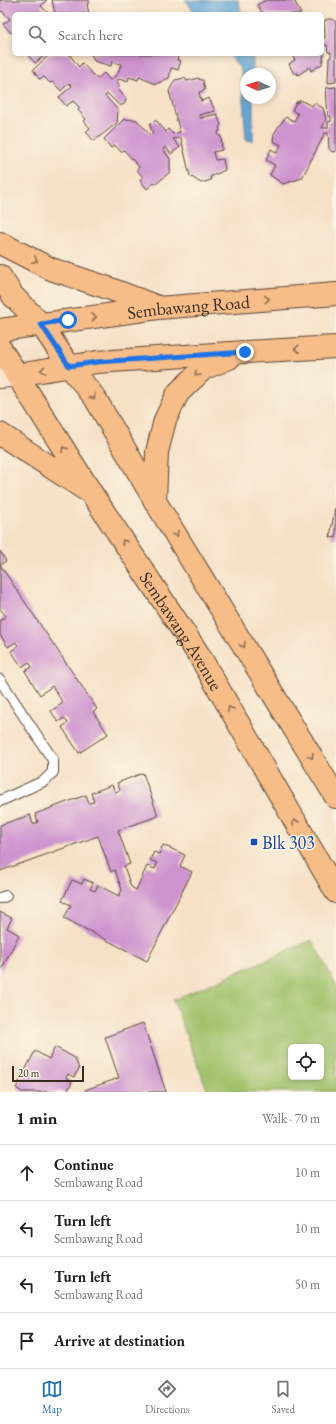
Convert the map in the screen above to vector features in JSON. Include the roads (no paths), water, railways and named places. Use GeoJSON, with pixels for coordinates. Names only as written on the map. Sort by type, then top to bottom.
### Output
{"type":"FeatureCollection","features":[{"type":"Feature","properties":{"kind":"main road"},"geometry":{"type":"LineString","coordinates":[[0,243],[52,268],[158,308]]}},
{"type":"Feature","properties":{"kind":"main road"},"geometry":{"type":"LineString","coordinates":[[0,276],[13,296],[41,324],[69,366],[95,398],[155,501],[336,797]]}},
{"type":"Feature","properties":{"kind":"main road","name":"Sembawang Road"},"geometry":{"type":"LineString","coordinates":[[0,330],[158,308],[336,294]]}},
{"type":"Feature","properties":{"kind":"main road"},"geometry":{"type":"LineString","coordinates":[[0,348],[8,376],[97,362],[336,347]]}},
{"type":"Feature","properties":{"kind":"main road"},"geometry":{"type":"LineString","coordinates":[[155,501],[157,452],[165,420],[178,393],[203,369],[245,352]]}},
{"type":"Feature","properties":{"kind":"main road","name":"Sembawang Avenue"},"geometry":{"type":"LineString","coordinates":[[8,376],[92,494],[199,654],[336,892]]}},
{"type":"Feature","properties":{"kind":"main road"},"geometry":{"type":"LineString","coordinates":[[0,434],[92,494]]}},
{"type":"Feature","properties":{"kind":"lane"},"geometry":{"type":"LineString","coordinates":[[0,680],[53,760],[53,772],[44,781],[0,801]]}},
{"type":"Feature","properties":{"kind":"water"},"geometry":{"type":"Polygon","coordinates":[[[185,0],[238,0],[241,12],[194,12],[185,0]]]}},
{"type":"Feature","properties":{"kind":"water"},"geometry":{"type":"Polygon","coordinates":[[[230,56],[253,56],[253,68],[240,69],[230,56]]]}},
{"type":"Feature","properties":{"kind":"water"},"geometry":{"type":"Polygon","coordinates":[[[243,104],[253,104],[253,141],[246,140],[243,104]]]}},
{"type":"Feature","properties":{"kind":"place","name":"Blk 303"},"geometry":{"type":"Point","coordinates":[254,842]}}]}
